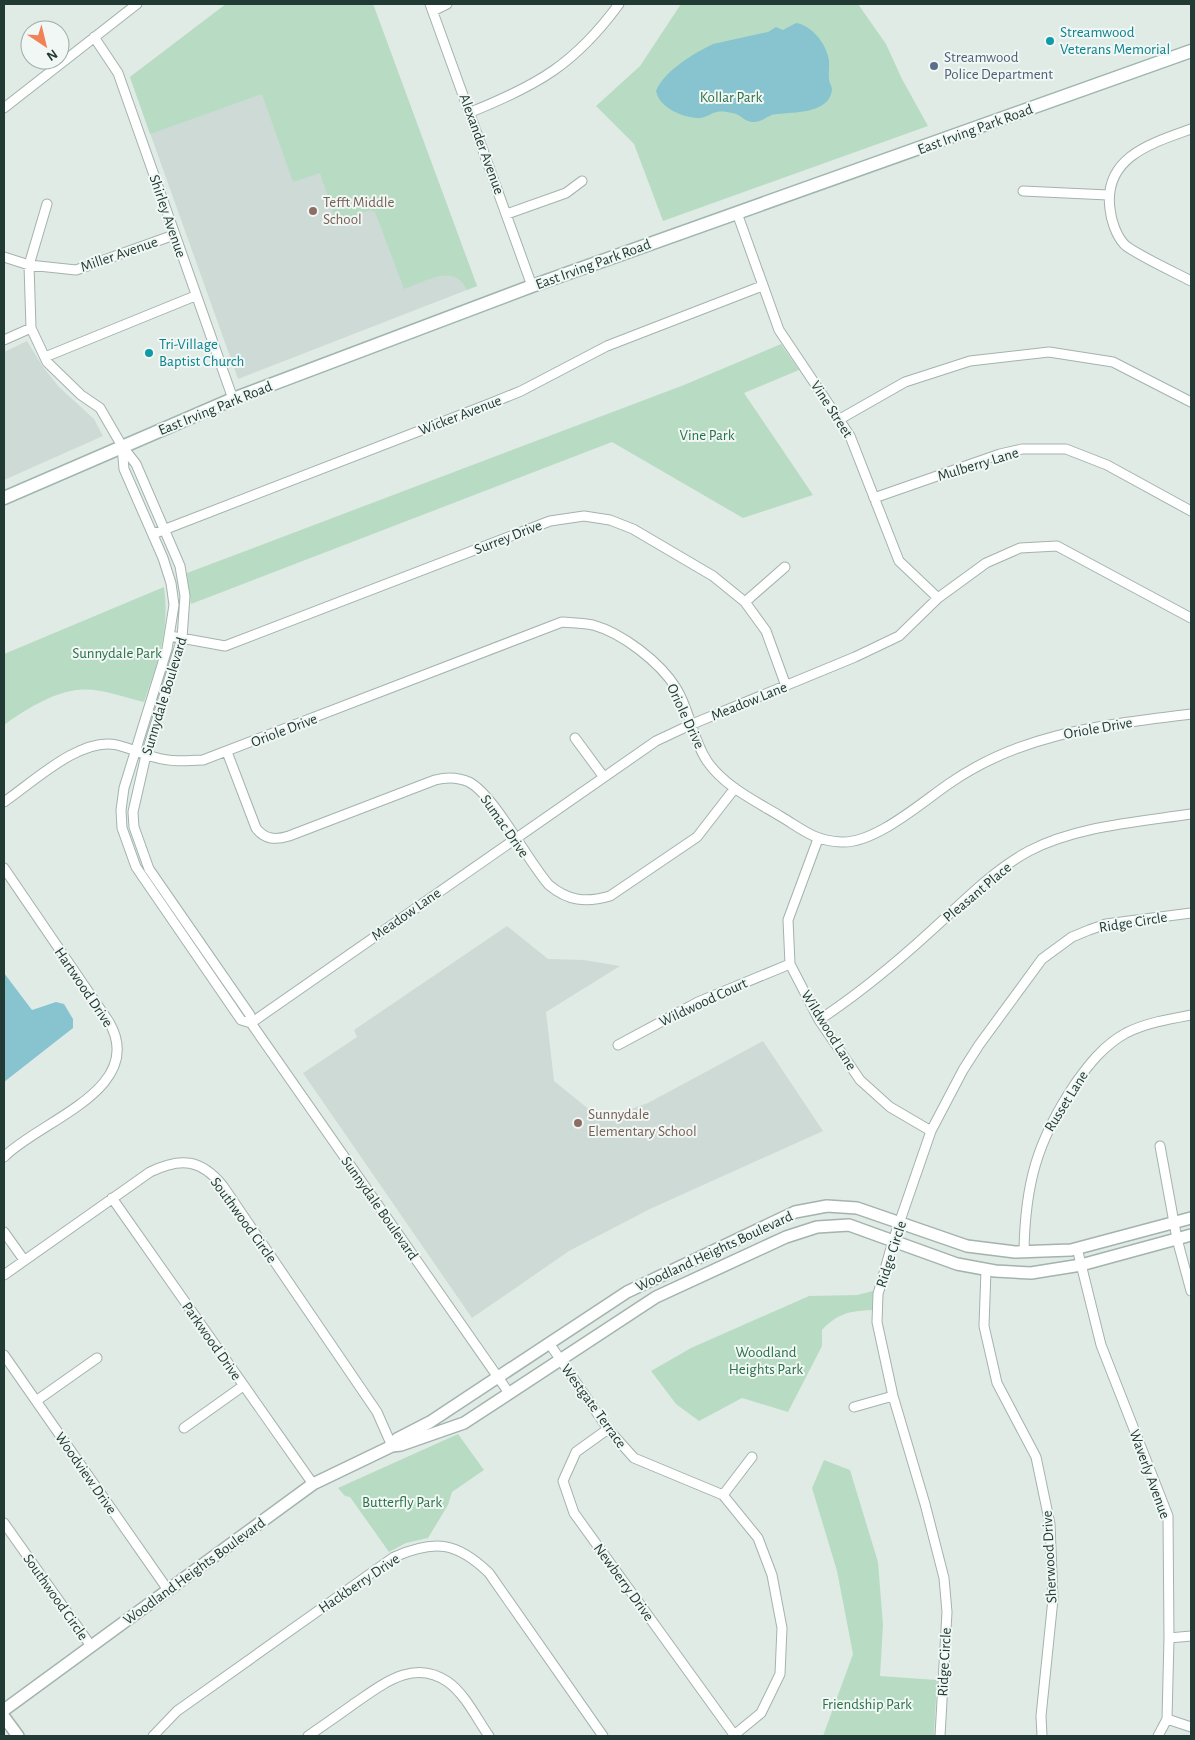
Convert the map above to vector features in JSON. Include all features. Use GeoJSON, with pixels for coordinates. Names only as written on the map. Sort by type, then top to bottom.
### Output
{"type":"FeatureCollection","features":[{"type":"Feature","properties":{"kind":"main road","name":"East Irving Park Road"},"geometry":{"type":"LineString","coordinates":[[4,498],[233,399],[532,286],[1191,51]]}},
{"type":"Feature","properties":{"kind":"street"},"geometry":{"type":"LineString","coordinates":[[4,108],[138,4]]}},
{"type":"Feature","properties":{"kind":"street"},"geometry":{"type":"LineString","coordinates":[[431,7],[447,4]]}},
{"type":"Feature","properties":{"kind":"street"},"geometry":{"type":"LineString","coordinates":[[471,112],[519,92],[558,68],[592,37],[619,4]]}},
{"type":"Feature","properties":{"kind":"street","name":"Alexander Avenue"},"geometry":{"type":"LineString","coordinates":[[431,7],[471,112],[532,286]]}},
{"type":"Feature","properties":{"kind":"street","name":"Shirley Avenue"},"geometry":{"type":"LineString","coordinates":[[94,37],[118,72],[195,296],[233,399]]}},
{"type":"Feature","properties":{"kind":"street"},"geometry":{"type":"LineString","coordinates":[[1191,129],[1149,144],[1127,159],[1112,176],[1108,196],[1112,221],[1124,244],[1191,281]]}},
{"type":"Feature","properties":{"kind":"street"},"geometry":{"type":"LineString","coordinates":[[507,214],[566,193],[582,180]]}},
{"type":"Feature","properties":{"kind":"street"},"geometry":{"type":"LineString","coordinates":[[1023,191],[1108,196]]}},
{"type":"Feature","properties":{"kind":"street"},"geometry":{"type":"LineString","coordinates":[[47,204],[29,265],[31,328],[45,357],[81,395],[100,408],[122,446]]}},
{"type":"Feature","properties":{"kind":"street","name":"Vine Street"},"geometry":{"type":"LineString","coordinates":[[737,213],[762,286],[783,336],[840,419],[858,452],[899,561],[938,598]]}},
{"type":"Feature","properties":{"kind":"street","name":"Miller Avenue"},"geometry":{"type":"LineString","coordinates":[[4,257],[29,265],[76,270],[174,235]]}},
{"type":"Feature","properties":{"kind":"street","name":"Wicker Avenue"},"geometry":{"type":"LineString","coordinates":[[153,534],[505,398],[607,346],[762,286]]}},
{"type":"Feature","properties":{"kind":"street"},"geometry":{"type":"LineString","coordinates":[[45,357],[195,296]]}},
{"type":"Feature","properties":{"kind":"street"},"geometry":{"type":"LineString","coordinates":[[4,340],[31,328]]}},
{"type":"Feature","properties":{"kind":"street"},"geometry":{"type":"LineString","coordinates":[[840,419],[905,382],[970,361],[1049,352],[1112,362],[1191,402]]}},
{"type":"Feature","properties":{"kind":"street","name":"Sunnydale Boulevard"},"geometry":{"type":"LineString","coordinates":[[122,446],[136,464],[180,566],[184,584],[185,618],[182,638],[146,755],[133,812],[134,827],[142,852],[157,881],[250,1015],[251,1023],[509,1393]]}},
{"type":"Feature","properties":{"kind":"street","name":"Sunnydale Boulevard"},"geometry":{"type":"LineString","coordinates":[[122,446],[124,469],[163,558],[172,590],[173,614],[170,636],[161,671],[134,750],[124,788],[121,810],[122,828],[131,856],[140,875],[241,1020],[251,1023]]}},
{"type":"Feature","properties":{"kind":"street","name":"Mulberry Lane"},"geometry":{"type":"LineString","coordinates":[[874,498],[1000,454],[1022,449],[1066,450],[1107,465],[1191,511]]}},
{"type":"Feature","properties":{"kind":"street","name":"Surrey Drive"},"geometry":{"type":"LineString","coordinates":[[170,636],[225,646],[542,524],[571,517],[598,518],[633,529],[713,576],[745,602],[766,631],[786,686]]}},
{"type":"Feature","properties":{"kind":"street","name":"Meadow Lane"},"geometry":{"type":"LineString","coordinates":[[251,1023],[603,776],[656,741],[690,724],[786,686],[899,636],[938,598],[986,563],[1020,548],[1057,546],[1191,618]]}},
{"type":"Feature","properties":{"kind":"street"},"geometry":{"type":"LineString","coordinates":[[745,602],[785,567]]}},
{"type":"Feature","properties":{"kind":"street","name":"Oriole Drive"},"geometry":{"type":"LineString","coordinates":[[4,802],[85,748],[112,744],[146,755],[181,761],[203,760],[562,622],[593,625],[626,641],[657,663],[677,688],[690,724],[707,761],[735,788],[818,840],[844,842],[874,834],[978,765],[1036,740],[1072,731],[1191,714]]}},
{"type":"Feature","properties":{"kind":"street"},"geometry":{"type":"LineString","coordinates":[[575,738],[603,776]]}},
{"type":"Feature","properties":{"kind":"street","name":"Sumac Drive"},"geometry":{"type":"LineString","coordinates":[[227,752],[256,828],[270,838],[289,836],[435,780],[448,778],[469,782],[482,791],[541,876],[561,895],[575,900],[594,901],[623,889],[698,837],[735,788]]}},
{"type":"Feature","properties":{"kind":"street","name":"Pleasant Place"},"geometry":{"type":"LineString","coordinates":[[819,1020],[883,975],[993,876],[1030,851],[1065,837],[1124,824],[1191,814]]}},
{"type":"Feature","properties":{"kind":"street","name":"Wildwood Lane"},"geometry":{"type":"LineString","coordinates":[[818,840],[788,920],[790,964],[819,1020],[860,1080],[890,1107],[931,1131]]}},
{"type":"Feature","properties":{"kind":"street","name":"Hartwood Drive"},"geometry":{"type":"LineString","coordinates":[[4,868],[109,1022],[115,1037],[117,1054],[112,1073],[101,1087],[4,1157]]}},
{"type":"Feature","properties":{"kind":"street","name":"Ridge Circle"},"geometry":{"type":"LineString","coordinates":[[940,1736],[947,1612],[944,1578],[925,1504],[892,1396],[879,1338],[876,1304],[893,1241],[931,1131],[979,1044],[1042,959],[1072,937],[1098,927],[1191,913]]}},
{"type":"Feature","properties":{"kind":"street","name":"Wildwood Court"},"geometry":{"type":"LineString","coordinates":[[618,1044],[698,1002],[790,964]]}},
{"type":"Feature","properties":{"kind":"street","name":"Russet Lane"},"geometry":{"type":"LineString","coordinates":[[1024,1252],[1026,1210],[1033,1167],[1045,1134],[1056,1112],[1084,1072],[1109,1044],[1124,1034],[1149,1024],[1191,1015]]}},
{"type":"Feature","properties":{"kind":"street"},"geometry":{"type":"LineString","coordinates":[[1160,1146],[1177,1239],[1191,1291]]}},
{"type":"Feature","properties":{"kind":"street","name":"Southwood Circle"},"geometry":{"type":"LineString","coordinates":[[4,1276],[150,1172],[171,1164],[192,1163],[210,1173],[223,1186],[377,1412],[392,1446]]}},
{"type":"Feature","properties":{"kind":"street","name":"Parkwood Drive"},"geometry":{"type":"LineString","coordinates":[[112,1198],[313,1484]]}},
{"type":"Feature","properties":{"kind":"street","name":"Woodland Heights Boulevard"},"geometry":{"type":"LineString","coordinates":[[392,1446],[398,1439],[430,1422],[497,1376],[644,1282],[790,1214],[820,1206],[865,1209],[967,1246],[1006,1252],[1077,1248],[1191,1218]]}},
{"type":"Feature","properties":{"kind":"street","name":"Woodland Heights Boulevard"},"geometry":{"type":"LineString","coordinates":[[4,1710],[313,1484],[392,1446],[401,1445],[464,1423],[656,1297],[786,1237],[822,1226],[843,1224],[945,1261],[986,1270],[1030,1273],[1081,1265],[1191,1235]]}},
{"type":"Feature","properties":{"kind":"street"},"geometry":{"type":"LineString","coordinates":[[4,1232],[24,1260]]}},
{"type":"Feature","properties":{"kind":"street","name":"Waverly Avenue"},"geometry":{"type":"LineString","coordinates":[[1077,1248],[1101,1345],[1168,1516],[1170,1638],[1167,1719],[1158,1736]]}},
{"type":"Feature","properties":{"kind":"street","name":"Sherwood Drive"},"geometry":{"type":"LineString","coordinates":[[986,1270],[984,1326],[997,1382],[1036,1457],[1050,1524],[1053,1598],[1041,1716],[1042,1736]]}},
{"type":"Feature","properties":{"kind":"street","name":"Westgate Terrace"},"geometry":{"type":"LineString","coordinates":[[549,1343],[608,1429],[634,1458],[723,1495],[758,1538],[772,1574],[782,1628],[780,1674],[761,1713],[734,1736]]}},
{"type":"Feature","properties":{"kind":"street","name":"Woodview Drive"},"geometry":{"type":"LineString","coordinates":[[4,1355],[168,1590]]}},
{"type":"Feature","properties":{"kind":"street"},"geometry":{"type":"LineString","coordinates":[[36,1401],[97,1358]]}},
{"type":"Feature","properties":{"kind":"street"},"geometry":{"type":"LineString","coordinates":[[184,1428],[243,1386]]}},
{"type":"Feature","properties":{"kind":"street"},"geometry":{"type":"LineString","coordinates":[[854,1407],[892,1396]]}},
{"type":"Feature","properties":{"kind":"street","name":"Newberry Drive"},"geometry":{"type":"LineString","coordinates":[[608,1429],[576,1452],[564,1481],[574,1513],[734,1736]]}},
{"type":"Feature","properties":{"kind":"street"},"geometry":{"type":"LineString","coordinates":[[723,1495],[752,1457]]}},
{"type":"Feature","properties":{"kind":"street","name":"Southwood Circle"},"geometry":{"type":"LineString","coordinates":[[4,1523],[90,1646]]}},
{"type":"Feature","properties":{"kind":"street","name":"Hackberry Drive"},"geometry":{"type":"LineString","coordinates":[[153,1736],[176,1710],[394,1557],[418,1546],[448,1546],[472,1557],[489,1573],[603,1736]]}},
{"type":"Feature","properties":{"kind":"street"},"geometry":{"type":"LineString","coordinates":[[1170,1638],[1191,1636]]}},
{"type":"Feature","properties":{"kind":"street"},"geometry":{"type":"LineString","coordinates":[[308,1736],[389,1680],[404,1674],[417,1672],[434,1675],[452,1685],[489,1736]]}},
{"type":"Feature","properties":{"kind":"street"},"geometry":{"type":"LineString","coordinates":[[4,1717],[18,1736]]}},
{"type":"Feature","properties":{"kind":"street"},"geometry":{"type":"LineString","coordinates":[[1167,1719],[1191,1727]]}},
{"type":"Feature","properties":{"kind":"shaded area","name":"Tefft Middle School"},"geometry":{"type":"Polygon","coordinates":[[[226,4],[373,4],[477,286],[238,379],[130,77],[226,4]]]}},
{"type":"Feature","properties":{"kind":"shaded area"},"geometry":{"type":"Polygon","coordinates":[[[27,341],[43,367],[59,387],[94,419],[103,436],[4,480],[4,352],[27,341]]]}},
{"type":"Feature","properties":{"kind":"shaded area","name":"Sunnydale Elementary School"},"geometry":{"type":"Polygon","coordinates":[[[507,926],[548,959],[584,960],[620,966],[546,1012],[554,1081],[596,1115],[628,1110],[648,1103],[763,1041],[823,1131],[650,1209],[569,1251],[472,1318],[303,1073],[357,1037],[354,1030],[507,926]]]}},
{"type":"Feature","properties":{"kind":"green space"},"geometry":{"type":"Polygon","coordinates":[[[226,4],[373,4],[477,286],[467,290],[455,277],[438,276],[404,289],[375,212],[370,210],[336,222],[320,173],[293,182],[262,94],[150,134],[130,77],[226,4]]]}},
{"type":"Feature","properties":{"kind":"green space","name":"Kollar Park"},"geometry":{"type":"Polygon","coordinates":[[[681,4],[858,4],[886,44],[902,79],[928,126],[663,221],[634,144],[596,106],[640,66],[681,4]]]}},
{"type":"Feature","properties":{"kind":"green space","name":"Vine Park"},"geometry":{"type":"Polygon","coordinates":[[[781,344],[799,370],[744,393],[813,495],[743,518],[612,442],[191,604],[187,573],[684,385],[781,344]]]}},
{"type":"Feature","properties":{"kind":"green space","name":"Sunnydale Park"},"geometry":{"type":"Polygon","coordinates":[[[164,587],[165,618],[162,646],[144,702],[102,691],[76,690],[47,699],[29,708],[4,725],[4,654],[164,587]]]}},
{"type":"Feature","properties":{"kind":"green space","name":"Woodland Heights Park"},"geometry":{"type":"Polygon","coordinates":[[[873,1291],[872,1310],[857,1311],[839,1316],[822,1330],[822,1346],[788,1412],[742,1398],[699,1421],[676,1404],[651,1371],[691,1348],[809,1296],[857,1295],[873,1291]]]}},
{"type":"Feature","properties":{"kind":"green space","name":"Butterfly Park"},"geometry":{"type":"Polygon","coordinates":[[[458,1434],[484,1470],[452,1492],[448,1505],[428,1538],[406,1543],[389,1552],[350,1497],[345,1496],[338,1488],[458,1434]]]}},
{"type":"Feature","properties":{"kind":"green space","name":"Friendship Park"},"geometry":{"type":"Polygon","coordinates":[[[824,1460],[850,1470],[878,1562],[883,1625],[880,1676],[937,1680],[934,1735],[823,1736],[853,1654],[837,1571],[812,1488],[824,1460]]]}},
{"type":"Feature","properties":{"kind":"water"},"geometry":{"type":"Polygon","coordinates":[[[796,23],[801,24],[815,34],[825,48],[828,57],[829,80],[832,90],[825,104],[818,108],[801,112],[774,114],[756,122],[747,121],[735,113],[724,112],[702,118],[693,118],[673,111],[658,97],[656,91],[666,76],[680,63],[705,48],[713,44],[768,32],[776,27],[783,30],[796,23]]]}},
{"type":"Feature","properties":{"kind":"water"},"geometry":{"type":"Polygon","coordinates":[[[4,973],[32,1010],[56,1002],[64,1004],[73,1019],[73,1028],[4,1082],[4,973]]]}},
{"type":"Feature","properties":{"kind":"place","name":"Streamwood Veterans Memorial"},"geometry":{"type":"Point","coordinates":[1050,41]}},
{"type":"Feature","properties":{"kind":"place","name":"Streamwood Police Department"},"geometry":{"type":"Point","coordinates":[934,66]}},
{"type":"Feature","properties":{"kind":"place","name":"Tefft Middle School"},"geometry":{"type":"Point","coordinates":[313,211]}},
{"type":"Feature","properties":{"kind":"place","name":"Tri-Village Baptist Church"},"geometry":{"type":"Point","coordinates":[149,353]}},
{"type":"Feature","properties":{"kind":"place","name":"Sunnydale Elementary School"},"geometry":{"type":"Point","coordinates":[578,1123]}}]}
